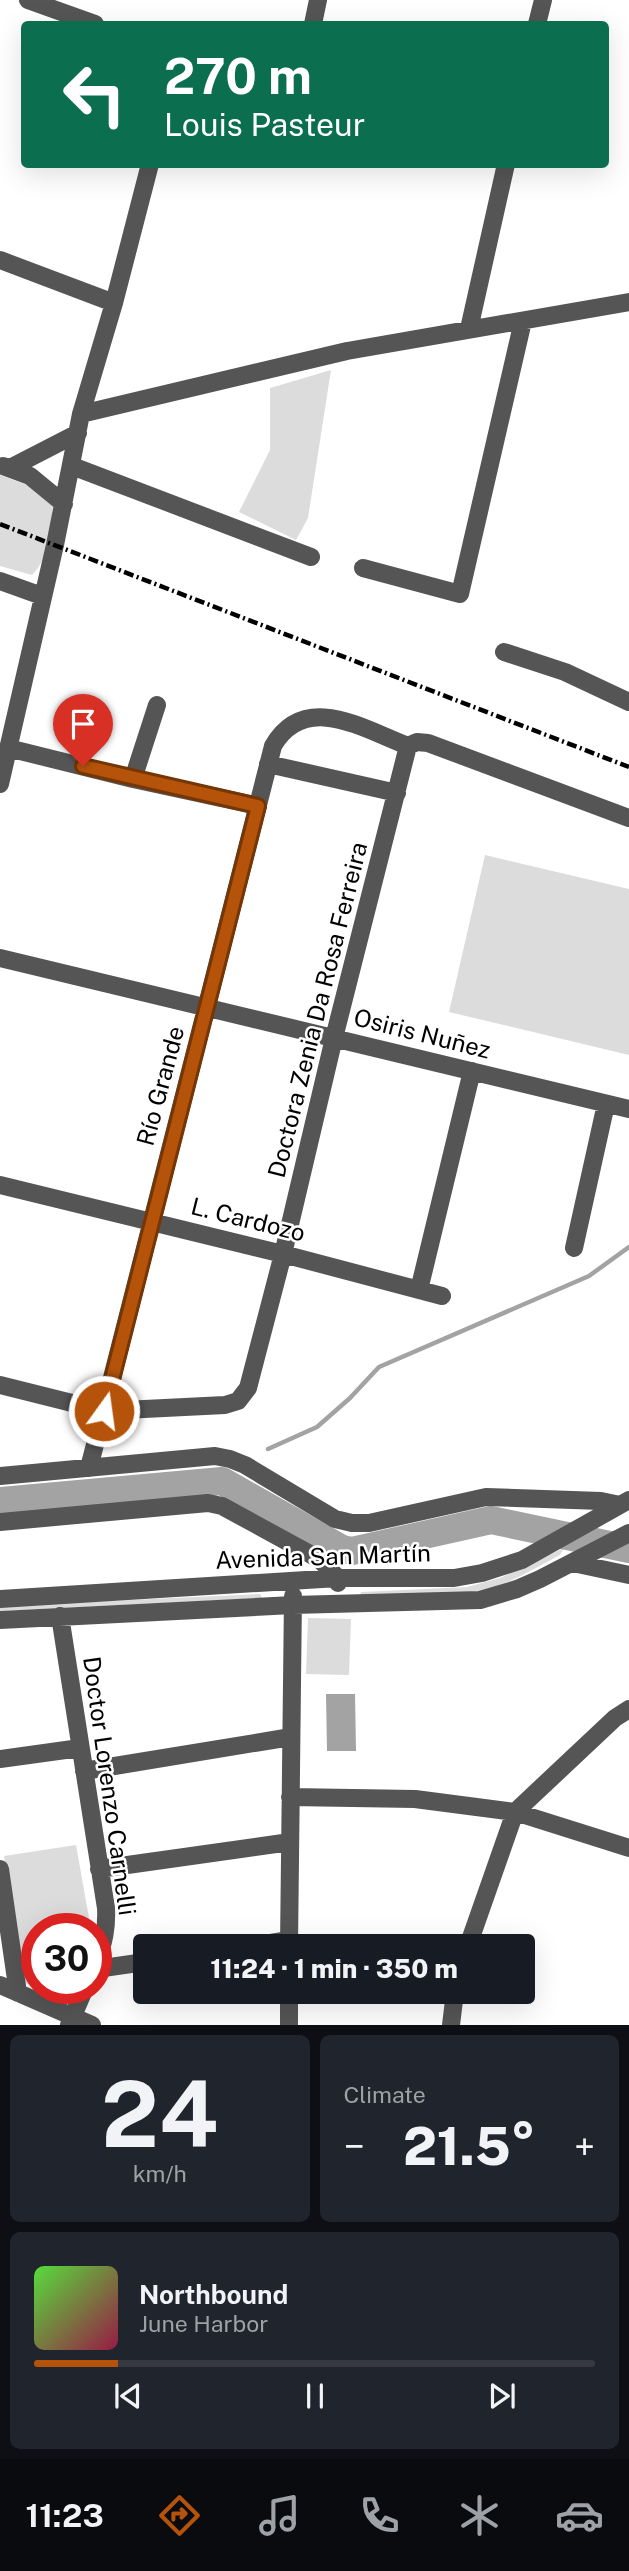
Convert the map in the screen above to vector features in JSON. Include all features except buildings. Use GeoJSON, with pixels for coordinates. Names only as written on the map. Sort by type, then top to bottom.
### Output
{"type":"FeatureCollection","features":[{"type":"Feature","properties":{"kind":"street"},"geometry":{"type":"LineString","coordinates":[[28,0],[87,21]]}},
{"type":"Feature","properties":{"kind":"street"},"geometry":{"type":"LineString","coordinates":[[314,21],[318,0]]}},
{"type":"Feature","properties":{"kind":"street"},"geometry":{"type":"LineString","coordinates":[[538,21],[543,0]]}},
{"type":"Feature","properties":{"kind":"street"},"geometry":{"type":"LineString","coordinates":[[0,784],[64,504],[81,414],[114,303],[149,168]]}},
{"type":"Feature","properties":{"kind":"street"},"geometry":{"type":"LineString","coordinates":[[469,329],[505,168]]}},
{"type":"Feature","properties":{"kind":"street"},"geometry":{"type":"LineString","coordinates":[[0,260],[114,303]]}},
{"type":"Feature","properties":{"kind":"street"},"geometry":{"type":"LineString","coordinates":[[81,414],[347,351],[629,302]]}},
{"type":"Feature","properties":{"kind":"street"},"geometry":{"type":"LineString","coordinates":[[363,568],[460,594],[523,321]]}},
{"type":"Feature","properties":{"kind":"street"},"geometry":{"type":"LineString","coordinates":[[5,466],[78,433]]}},
{"type":"Feature","properties":{"kind":"street"},"geometry":{"type":"LineString","coordinates":[[5,466],[43,485],[64,504]]}},
{"type":"Feature","properties":{"kind":"street"},"geometry":{"type":"LineString","coordinates":[[72,466],[311,557]]}},
{"type":"Feature","properties":{"kind":"street"},"geometry":{"type":"LineString","coordinates":[[0,581],[42,597]]}},
{"type":"Feature","properties":{"kind":"street"},"geometry":{"type":"LineString","coordinates":[[504,652],[565,672],[629,702]]}},
{"type":"Feature","properties":{"kind":"street"},"geometry":{"type":"LineString","coordinates":[[133,779],[157,705]]}},
{"type":"Feature","properties":{"kind":"street","name":"Río Grande"},"geometry":{"type":"LineString","coordinates":[[89,1468],[273,746],[281,733],[293,724],[309,717],[324,716],[408,746]]}},
{"type":"Feature","properties":{"kind":"street"},"geometry":{"type":"LineString","coordinates":[[408,746],[417,742],[428,743],[629,818]]}},
{"type":"Feature","properties":{"kind":"street","name":"Doctora Zenia Da Rosa Ferreira"},"geometry":{"type":"LineString","coordinates":[[104,1411],[225,1405],[238,1401],[248,1388],[408,746]]}},
{"type":"Feature","properties":{"kind":"street"},"geometry":{"type":"LineString","coordinates":[[8,748],[258,806]]}},
{"type":"Feature","properties":{"kind":"street"},"geometry":{"type":"LineString","coordinates":[[268,764],[397,793]]}},
{"type":"Feature","properties":{"kind":"street","name":"Osiris Nuñez"},"geometry":{"type":"LineString","coordinates":[[0,958],[629,1109]]}},
{"type":"Feature","properties":{"kind":"street"},"geometry":{"type":"LineString","coordinates":[[419,1290],[472,1072]]}},
{"type":"Feature","properties":{"kind":"street"},"geometry":{"type":"LineString","coordinates":[[574,1248],[606,1104]]}},
{"type":"Feature","properties":{"kind":"street","name":"L. Cardozo"},"geometry":{"type":"LineString","coordinates":[[0,1185],[442,1296]]}},
{"type":"Feature","properties":{"kind":"street"},"geometry":{"type":"LineString","coordinates":[[0,1385],[104,1411]]}},
{"type":"Feature","properties":{"kind":"street"},"geometry":{"type":"LineString","coordinates":[[0,1476],[215,1457],[230,1459],[245,1465],[335,1519],[352,1523],[369,1523],[486,1497],[601,1501],[620,1505]]}},
{"type":"Feature","properties":{"kind":"street"},"geometry":{"type":"LineString","coordinates":[[0,1522],[208,1503],[222,1506],[319,1559],[338,1578],[338,1604]]}},
{"type":"Feature","properties":{"kind":"street","name":"Avenida San Martín"},"geometry":{"type":"LineString","coordinates":[[0,1599],[293,1580],[454,1578],[522,1560],[620,1505]]}},
{"type":"Feature","properties":{"kind":"street","name":"Avenida San Martín"},"geometry":{"type":"LineString","coordinates":[[0,1620],[293,1605],[480,1600],[517,1589],[629,1533]]}},
{"type":"Feature","properties":{"kind":"street"},"geometry":{"type":"LineString","coordinates":[[573,1563],[629,1575]]}},
{"type":"Feature","properties":{"kind":"street"},"geometry":{"type":"LineString","coordinates":[[289,1934],[293,1580]]}},
{"type":"Feature","properties":{"kind":"street","name":"Doctor Lorenzo Carnelli"},"geometry":{"type":"LineString","coordinates":[[60,1616],[105,1913]]}},
{"type":"Feature","properties":{"kind":"street"},"geometry":{"type":"LineString","coordinates":[[472,1934],[515,1812],[615,1718],[629,1709]]}},
{"type":"Feature","properties":{"kind":"street"},"geometry":{"type":"LineString","coordinates":[[84,1771],[291,1737]]}},
{"type":"Feature","properties":{"kind":"street"},"geometry":{"type":"LineString","coordinates":[[0,1759],[80,1748]]}},
{"type":"Feature","properties":{"kind":"street"},"geometry":{"type":"LineString","coordinates":[[290,1797],[415,1799],[515,1812],[629,1848]]}},
{"type":"Feature","properties":{"kind":"street"},"geometry":{"type":"LineString","coordinates":[[99,1869],[290,1842]]}},
{"type":"Feature","properties":{"kind":"street"},"geometry":{"type":"LineString","coordinates":[[0,1869],[18,1993]]}},
{"type":"Feature","properties":{"kind":"street"},"geometry":{"type":"LineString","coordinates":[[112,1967],[133,1964]]}},
{"type":"Feature","properties":{"kind":"street"},"geometry":{"type":"LineString","coordinates":[[0,1985],[71,2021],[92,2025]]}},
{"type":"Feature","properties":{"kind":"street"},"geometry":{"type":"LineString","coordinates":[[71,2021],[78,2004]]}},
{"type":"Feature","properties":{"kind":"street"},"geometry":{"type":"LineString","coordinates":[[289,2004],[289,2025]]}},
{"type":"Feature","properties":{"kind":"street"},"geometry":{"type":"LineString","coordinates":[[451,2025],[454,2004]]}},
{"type":"Feature","properties":{"kind":"shaded area"},"geometry":{"type":"Polygon","coordinates":[[[331,370],[308,518],[296,540],[239,512],[270,450],[270,388],[331,370]]]}},
{"type":"Feature","properties":{"kind":"shaded area"},"geometry":{"type":"Polygon","coordinates":[[[0,475],[35,488],[53,504],[46,551],[32,575],[0,566],[0,475]]]}},
{"type":"Feature","properties":{"kind":"shaded area"},"geometry":{"type":"Polygon","coordinates":[[[485,855],[629,889],[629,1055],[449,1012],[485,855]]]}},
{"type":"Feature","properties":{"kind":"shaded area"},"geometry":{"type":"Polygon","coordinates":[[[564,1548],[560,1555],[517,1578],[491,1588],[444,1594],[360,1595],[361,1592],[467,1587],[500,1578],[564,1548]]]}},
{"type":"Feature","properties":{"kind":"shaded area"},"geometry":{"type":"Polygon","coordinates":[[[260,1594],[262,1598],[0,1611],[0,1606],[260,1594]]]}},
{"type":"Feature","properties":{"kind":"shaded area"},"geometry":{"type":"Polygon","coordinates":[[[308,1618],[351,1619],[349,1675],[306,1674],[308,1618]]]}},
{"type":"Feature","properties":{"kind":"shaded area"},"geometry":{"type":"Polygon","coordinates":[[[326,1694],[355,1694],[356,1751],[327,1751],[326,1694]]]}},
{"type":"Feature","properties":{"kind":"shaded area"},"geometry":{"type":"Polygon","coordinates":[[[76,1845],[88,1913],[21,1913],[21,1981],[19,1980],[4,1856],[76,1845]]]}},
{"type":"Feature","properties":{"kind":"waterway"},"geometry":{"type":"LineString","coordinates":[[268,1449],[317,1427],[350,1398],[379,1367],[589,1276],[629,1247]]}},
{"type":"Feature","properties":{"kind":"waterway"},"geometry":{"type":"LineString","coordinates":[[0,1501],[222,1481],[342,1549],[352,1551],[491,1520],[629,1549]]}},
{"type":"Feature","properties":{"kind":"railway"},"geometry":{"type":"LineString","coordinates":[[0,524],[629,767]]}},
{"type":"Feature","properties":{"kind":"route"},"geometry":{"type":"LineString","coordinates":[[83,766],[258,806],[208,1007],[150,1221],[104,1411]]}}]}
